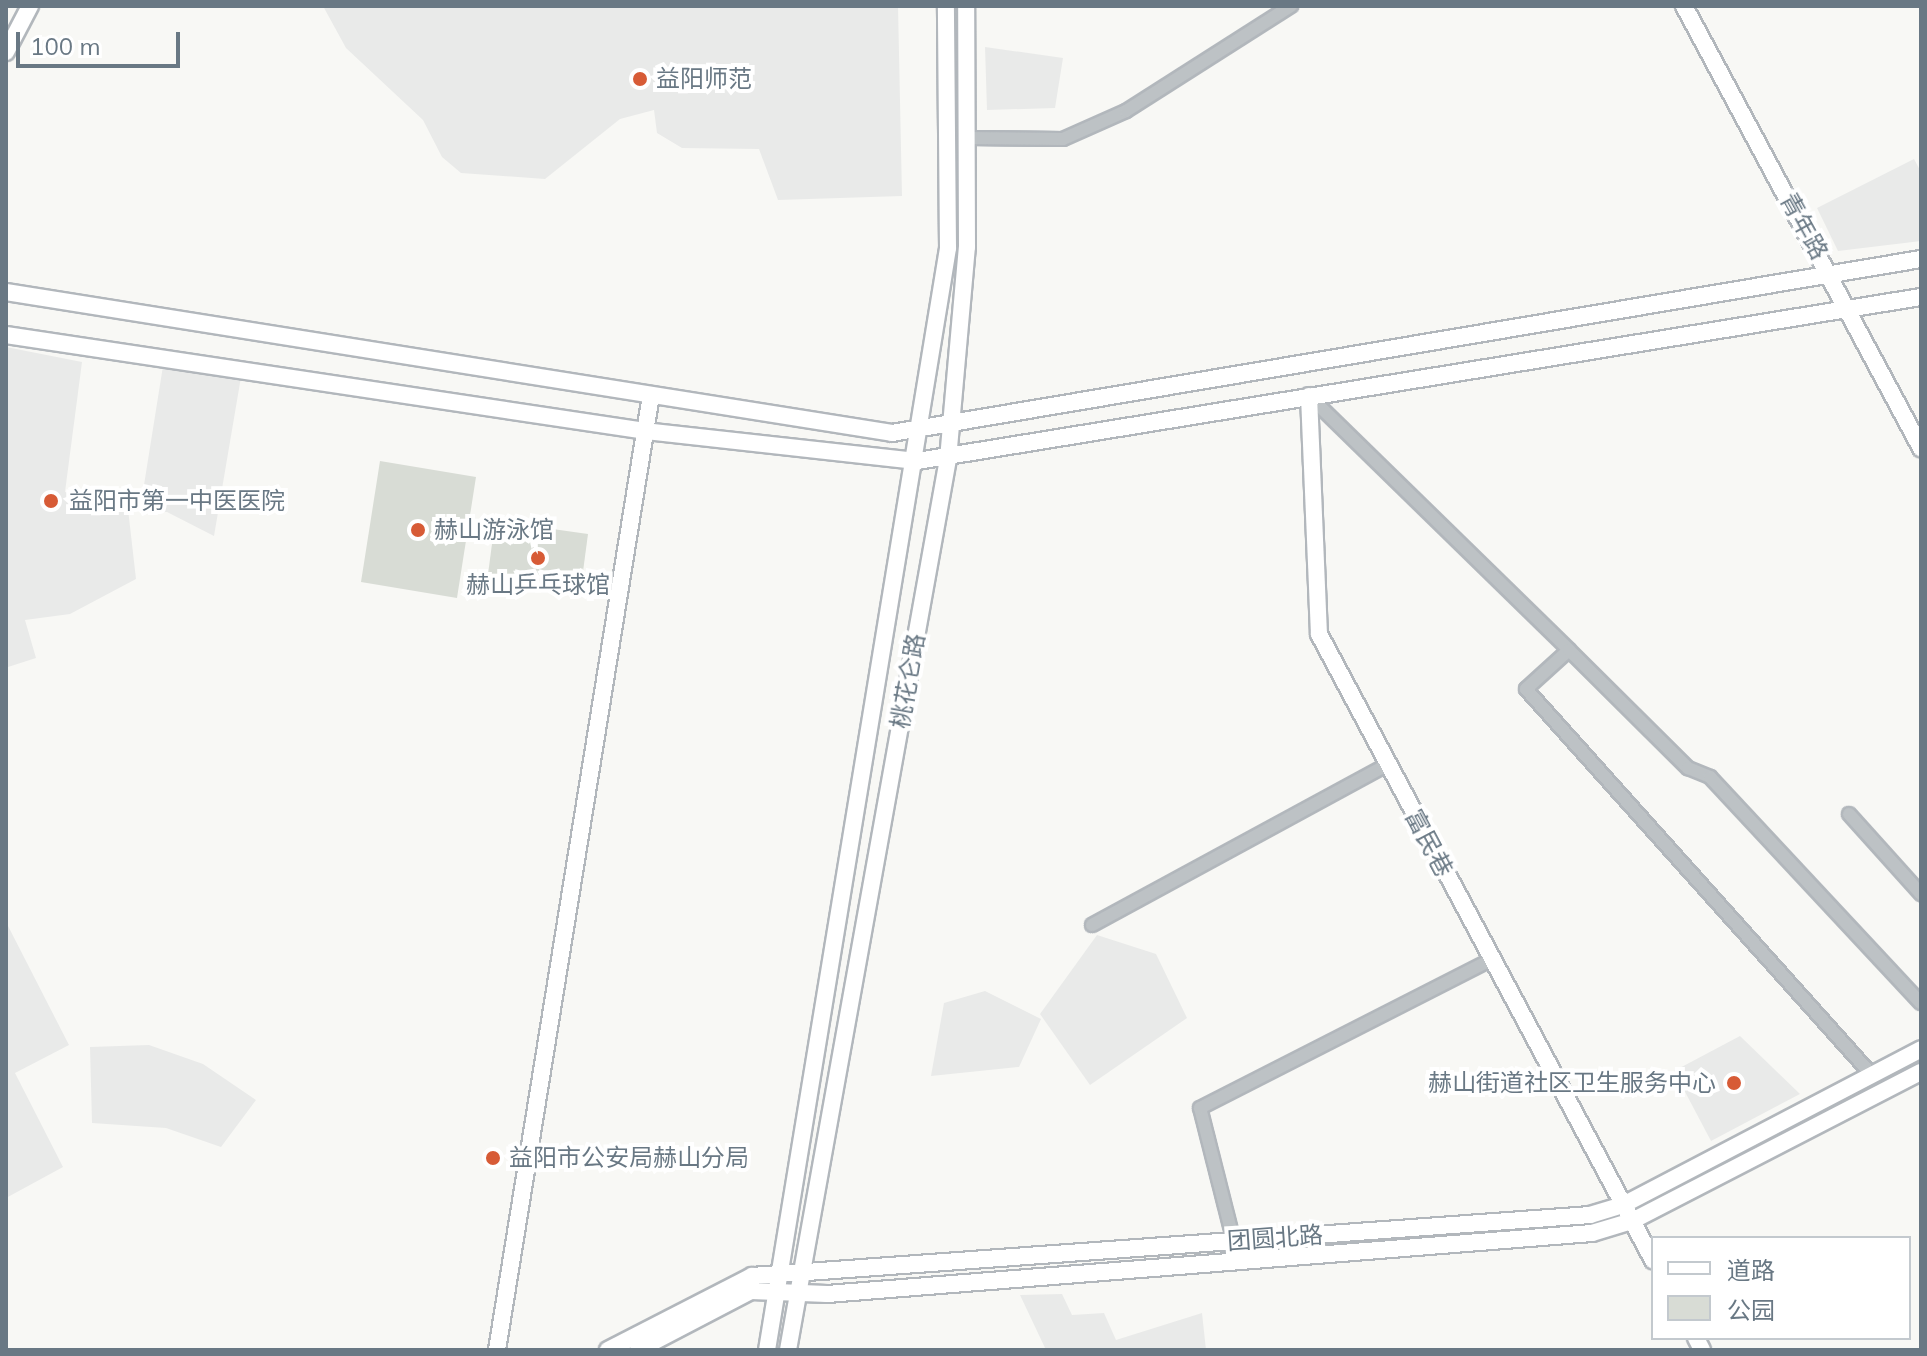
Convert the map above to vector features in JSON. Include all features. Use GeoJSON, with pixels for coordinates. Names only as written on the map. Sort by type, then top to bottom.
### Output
{"type":"FeatureCollection","features":[{"type":"Feature","properties":{"kind":"main road"},"geometry":{"type":"LineString","coordinates":[[6,52],[30,6]]}},
{"type":"Feature","properties":{"kind":"main road","name":"桃花仑路"},"geometry":{"type":"LineString","coordinates":[[767,1350],[923,430],[948,248],[946,6]]}},
{"type":"Feature","properties":{"kind":"main road","name":"桃花仑路"},"geometry":{"type":"LineString","coordinates":[[788,1350],[948,459],[968,138],[966,6]]}},
{"type":"Feature","properties":{"kind":"main road","name":"青年路"},"geometry":{"type":"LineString","coordinates":[[1684,6],[1850,309],[1921,448]]}},
{"type":"Feature","properties":{"kind":"main road"},"geometry":{"type":"LineString","coordinates":[[6,292],[892,433],[952,426],[1921,259]]}},
{"type":"Feature","properties":{"kind":"main road"},"geometry":{"type":"LineString","coordinates":[[6,335],[645,431],[917,461],[948,459],[1309,396],[1921,297]]}},
{"type":"Feature","properties":{"kind":"main road"},"geometry":{"type":"LineString","coordinates":[[497,1350],[651,395]]}},
{"type":"Feature","properties":{"kind":"main road","name":"富民巷"},"geometry":{"type":"LineString","coordinates":[[1309,396],[1319,634],[1651,1256]]}},
{"type":"Feature","properties":{"kind":"main road","name":"团圆北路"},"geometry":{"type":"LineString","coordinates":[[608,1350],[752,1276],[781,1272],[800,1274],[1590,1215],[1623,1205],[1921,1049]]}},
{"type":"Feature","properties":{"kind":"main road","name":"团圆北路"},"geometry":{"type":"LineString","coordinates":[[638,1350],[751,1291],[779,1290],[799,1294],[1592,1233],[1632,1221],[1921,1072]]}},
{"type":"Feature","properties":{"kind":"street"},"geometry":{"type":"LineString","coordinates":[[968,138],[1063,139],[1126,111],[1291,6]]}},
{"type":"Feature","properties":{"kind":"street"},"geometry":{"type":"LineString","coordinates":[[1309,396],[1688,768],[1710,777],[1921,1003]]}},
{"type":"Feature","properties":{"kind":"street"},"geometry":{"type":"LineString","coordinates":[[1569,650],[1526,689],[1871,1074]]}},
{"type":"Feature","properties":{"kind":"street"},"geometry":{"type":"LineString","coordinates":[[1092,925],[1387,765]]}},
{"type":"Feature","properties":{"kind":"street"},"geometry":{"type":"LineString","coordinates":[[1849,814],[1921,894]]}},
{"type":"Feature","properties":{"kind":"street"},"geometry":{"type":"LineString","coordinates":[[1234,1242],[1200,1108],[1491,960]]}},
{"type":"Feature","properties":{"kind":"shaded area","name":"益阳师范"},"geometry":{"type":"Polygon","coordinates":[[[323,6],[898,6],[902,196],[778,200],[759,149],[682,148],[657,133],[654,110],[620,119],[545,179],[461,173],[442,157],[423,120],[346,48],[323,6]]]}},
{"type":"Feature","properties":{"kind":"shaded area"},"geometry":{"type":"Polygon","coordinates":[[[985,47],[1063,58],[1055,108],[987,110],[985,47]]]}},
{"type":"Feature","properties":{"kind":"shaded area"},"geometry":{"type":"Polygon","coordinates":[[[1914,159],[1921,172],[1921,241],[1838,251],[1817,208],[1914,159]]]}},
{"type":"Feature","properties":{"kind":"shaded area","name":"益阳市第一中医医院"},"geometry":{"type":"Polygon","coordinates":[[[6,347],[82,362],[65,492],[128,509],[136,579],[70,614],[25,620],[36,658],[8,667],[6,347]]]}},
{"type":"Feature","properties":{"kind":"shaded area"},"geometry":{"type":"Polygon","coordinates":[[[163,366],[241,377],[214,536],[167,512],[140,510],[163,366]]]}},
{"type":"Feature","properties":{"kind":"shaded area"},"geometry":{"type":"Polygon","coordinates":[[[6,922],[69,1045],[15,1073],[63,1167],[6,1198],[6,922]]]}},
{"type":"Feature","properties":{"kind":"shaded area"},"geometry":{"type":"Polygon","coordinates":[[[1097,935],[1156,954],[1187,1018],[1090,1085],[1040,1014],[1097,935]]]}},
{"type":"Feature","properties":{"kind":"shaded area"},"geometry":{"type":"Polygon","coordinates":[[[985,991],[1041,1019],[1019,1067],[931,1076],[944,1003],[985,991]]]}},
{"type":"Feature","properties":{"kind":"shaded area","name":"赫山街道社区卫生服务中心"},"geometry":{"type":"Polygon","coordinates":[[[1740,1036],[1800,1094],[1711,1141],[1674,1071],[1740,1036]]]}},
{"type":"Feature","properties":{"kind":"shaded area"},"geometry":{"type":"Polygon","coordinates":[[[149,1045],[203,1064],[256,1100],[221,1147],[166,1128],[92,1123],[90,1047],[149,1045]]]}},
{"type":"Feature","properties":{"kind":"shaded area"},"geometry":{"type":"Polygon","coordinates":[[[1062,1294],[1072,1315],[1104,1313],[1116,1340],[1202,1313],[1206,1350],[1046,1350],[1020,1295],[1062,1294]]]}},
{"type":"Feature","properties":{"kind":"green space","name":"赫山游泳馆"},"geometry":{"type":"Polygon","coordinates":[[[380,461],[476,477],[457,598],[361,582],[380,461]]]}},
{"type":"Feature","properties":{"kind":"green space","name":"赫山乒乓球馆"},"geometry":{"type":"Polygon","coordinates":[[[495,521],[588,534],[580,594],[487,582],[495,521]]]}},
{"type":"Feature","properties":{"kind":"place","name":"益阳师范"},"geometry":{"type":"Point","coordinates":[640,79]}},
{"type":"Feature","properties":{"kind":"place","name":"益阳市第一中医医院"},"geometry":{"type":"Point","coordinates":[51,501]}},
{"type":"Feature","properties":{"kind":"place","name":"赫山游泳馆"},"geometry":{"type":"Point","coordinates":[418,530]}},
{"type":"Feature","properties":{"kind":"place","name":"赫山乒乓球馆"},"geometry":{"type":"Point","coordinates":[538,558]}},
{"type":"Feature","properties":{"kind":"place","name":"赫山街道社区卫生服务中心"},"geometry":{"type":"Point","coordinates":[1734,1083]}},
{"type":"Feature","properties":{"kind":"place","name":"益阳市公安局赫山分局"},"geometry":{"type":"Point","coordinates":[493,1158]}}]}
